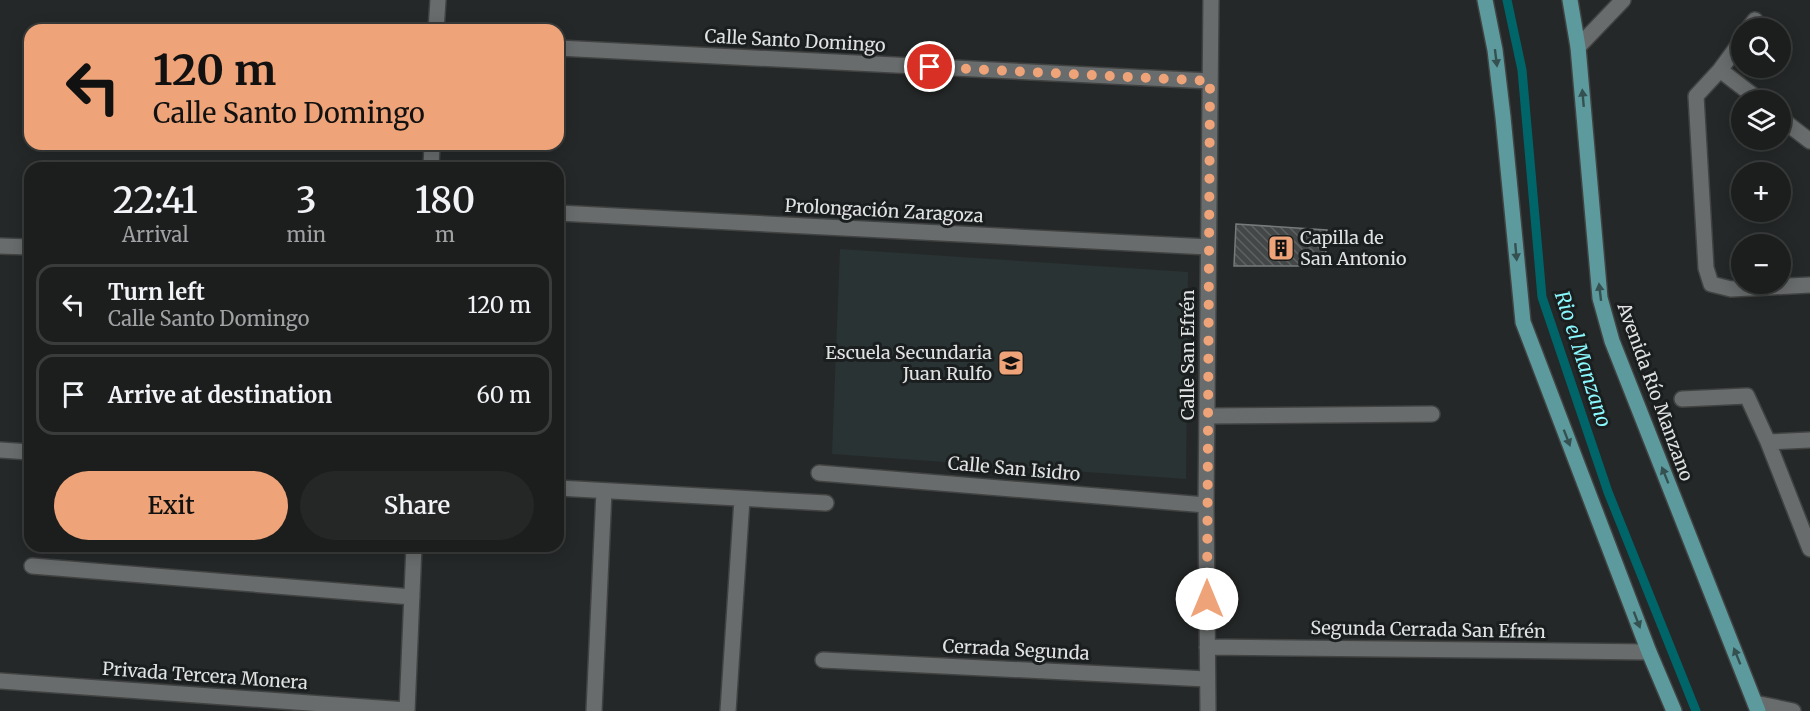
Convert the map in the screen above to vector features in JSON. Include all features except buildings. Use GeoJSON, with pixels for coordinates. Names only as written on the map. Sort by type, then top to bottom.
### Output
{"type":"FeatureCollection","features":[{"type":"Feature","properties":{"kind":"main road"},"geometry":{"type":"LineString","coordinates":[[1485,0],[1495,50],[1503,117],[1523,322],[1649,652],[1674,711]]}},
{"type":"Feature","properties":{"kind":"main road","name":"Avenida Río Manzano"},"geometry":{"type":"LineString","coordinates":[[1570,0],[1578,47],[1600,298],[1612,341],[1757,707]]}},
{"type":"Feature","properties":{"kind":"street"},"geometry":{"type":"LineString","coordinates":[[436,24],[438,0]]}},
{"type":"Feature","properties":{"kind":"street","name":"Calle San Efrén"},"geometry":{"type":"LineString","coordinates":[[1208,711],[1206,505],[1211,0]]}},
{"type":"Feature","properties":{"kind":"street"},"geometry":{"type":"LineString","coordinates":[[1578,47],[1623,0]]}},
{"type":"Feature","properties":{"kind":"street","name":"Calle Santo Domingo"},"geometry":{"type":"LineString","coordinates":[[564,48],[1210,81]]}},
{"type":"Feature","properties":{"kind":"street"},"geometry":{"type":"LineString","coordinates":[[1731,55],[1696,96],[1706,268],[1711,284],[1731,289],[1810,285]]}},
{"type":"Feature","properties":{"kind":"street"},"geometry":{"type":"LineString","coordinates":[[1720,70],[1746,90]]}},
{"type":"Feature","properties":{"kind":"street"},"geometry":{"type":"LineString","coordinates":[[1791,126],[1810,141]]}},
{"type":"Feature","properties":{"kind":"street","name":"Prolongación Zaragoza"},"geometry":{"type":"LineString","coordinates":[[564,213],[1208,247]]}},
{"type":"Feature","properties":{"kind":"street"},"geometry":{"type":"LineString","coordinates":[[0,246],[24,247]]}},
{"type":"Feature","properties":{"kind":"street"},"geometry":{"type":"LineString","coordinates":[[1683,399],[1747,396],[1768,442],[1810,549]]}},
{"type":"Feature","properties":{"kind":"street"},"geometry":{"type":"LineString","coordinates":[[1207,416],[1432,414]]}},
{"type":"Feature","properties":{"kind":"street"},"geometry":{"type":"LineString","coordinates":[[1768,442],[1810,440]]}},
{"type":"Feature","properties":{"kind":"street"},"geometry":{"type":"LineString","coordinates":[[0,450],[24,452]]}},
{"type":"Feature","properties":{"kind":"street","name":"Calle San Isidro"},"geometry":{"type":"LineString","coordinates":[[819,473],[1206,505]]}},
{"type":"Feature","properties":{"kind":"street"},"geometry":{"type":"LineString","coordinates":[[564,488],[826,503]]}},
{"type":"Feature","properties":{"kind":"street"},"geometry":{"type":"LineString","coordinates":[[594,711],[604,491]]}},
{"type":"Feature","properties":{"kind":"street"},"geometry":{"type":"LineString","coordinates":[[728,711],[741,499]]}},
{"type":"Feature","properties":{"kind":"street"},"geometry":{"type":"LineString","coordinates":[[407,710],[414,552]]}},
{"type":"Feature","properties":{"kind":"street"},"geometry":{"type":"LineString","coordinates":[[32,566],[412,597]]}},
{"type":"Feature","properties":{"kind":"street","name":"Segunda Cerrada San Efrén"},"geometry":{"type":"LineString","coordinates":[[1207,647],[1649,652]]}},
{"type":"Feature","properties":{"kind":"street","name":"Cerrada Segunda"},"geometry":{"type":"LineString","coordinates":[[823,660],[1207,679]]}},
{"type":"Feature","properties":{"kind":"street","name":"Privada Tercera Monera"},"geometry":{"type":"LineString","coordinates":[[0,681],[407,710]]}},
{"type":"Feature","properties":{"kind":"street"},"geometry":{"type":"LineString","coordinates":[[1757,707],[1793,711]]}},
{"type":"Feature","properties":{"kind":"shaded area","name":"Escuela Secundaria Juan Rulfo"},"geometry":{"type":"Polygon","coordinates":[[[840,249],[1188,272],[1186,479],[832,454],[840,249]]]}},
{"type":"Feature","properties":{"kind":"waterway","name":"Rio el Manzano"},"geometry":{"type":"LineString","coordinates":[[1507,0],[1522,70],[1542,297],[1608,492],[1696,711]]}},
{"type":"Feature","properties":{"kind":"place","name":"Capilla de San Antonio"},"geometry":{"type":"Point","coordinates":[1281,248]}},
{"type":"Feature","properties":{"kind":"place","name":"Escuela Secundaria Juan Rulfo"},"geometry":{"type":"Point","coordinates":[1011,363]}},
{"type":"Feature","properties":{"kind":"route"},"geometry":{"type":"LineString","coordinates":[[930,67],[1210,81],[1207,599]]}}]}
